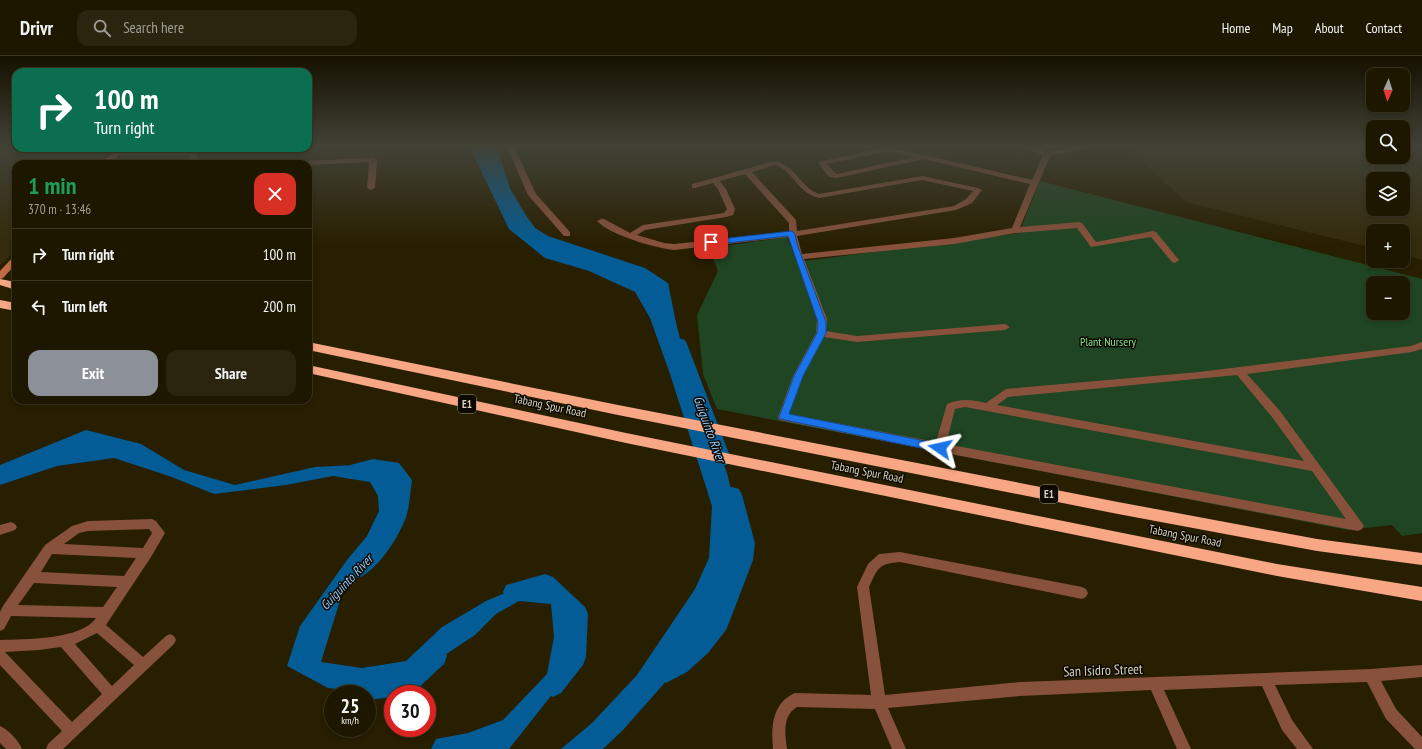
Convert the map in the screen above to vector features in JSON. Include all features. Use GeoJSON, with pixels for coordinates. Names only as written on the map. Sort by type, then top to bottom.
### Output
{"type":"FeatureCollection","features":[{"type":"Feature","properties":{"kind":"highway"},"geometry":{"type":"LineString","coordinates":[[0,282],[12,285]]}},
{"type":"Feature","properties":{"kind":"highway"},"geometry":{"type":"LineString","coordinates":[[0,304],[12,306]]}},
{"type":"Feature","properties":{"kind":"highway","name":"Tabang Spur Road"},"geometry":{"type":"LineString","coordinates":[[312,347],[618,410],[1317,545],[1422,559]]}},
{"type":"Feature","properties":{"kind":"highway","name":"Tabang Spur Road"},"geometry":{"type":"LineString","coordinates":[[312,370],[795,473],[1277,570],[1422,594]]}},
{"type":"Feature","properties":{"kind":"street"},"geometry":{"type":"LineString","coordinates":[[371,188],[372,179]]}},
{"type":"Feature","properties":{"kind":"street"},"geometry":{"type":"LineString","coordinates":[[525,179],[532,195],[567,234]]}},
{"type":"Feature","properties":{"kind":"street"},"geometry":{"type":"LineString","coordinates":[[755,179],[793,222],[794,229],[792,234],[822,319],[821,333],[798,376],[783,417],[940,448],[1358,526],[1276,414],[1239,371]]}},
{"type":"Feature","properties":{"kind":"street"},"geometry":{"type":"LineString","coordinates":[[796,179],[809,193],[819,196],[914,179]]}},
{"type":"Feature","properties":{"kind":"street"},"geometry":{"type":"LineString","coordinates":[[948,179],[1034,183]]}},
{"type":"Feature","properties":{"kind":"street"},"geometry":{"type":"LineString","coordinates":[[977,179],[981,181]]}},
{"type":"Feature","properties":{"kind":"street"},"geometry":{"type":"LineString","coordinates":[[1016,230],[1036,179]]}},
{"type":"Feature","properties":{"kind":"street"},"geometry":{"type":"LineString","coordinates":[[630,236],[643,228],[726,215],[730,213],[731,209],[722,189],[715,180],[694,186]]}},
{"type":"Feature","properties":{"kind":"street"},"geometry":{"type":"LineString","coordinates":[[601,221],[630,236],[674,247],[792,234],[956,208],[968,201],[981,181]]}},
{"type":"Feature","properties":{"kind":"street"},"geometry":{"type":"LineString","coordinates":[[799,257],[954,241],[1016,230],[1079,225],[1094,245],[1153,234],[1175,260]]}},
{"type":"Feature","properties":{"kind":"street"},"geometry":{"type":"LineString","coordinates":[[0,276],[12,263]]}},
{"type":"Feature","properties":{"kind":"street"},"geometry":{"type":"LineString","coordinates":[[821,333],[857,339],[1005,327]]}},
{"type":"Feature","properties":{"kind":"street"},"geometry":{"type":"LineString","coordinates":[[988,407],[1006,393],[1239,371],[1412,349],[1422,345]]}},
{"type":"Feature","properties":{"kind":"street"},"geometry":{"type":"LineString","coordinates":[[940,448],[951,407],[957,404],[965,403],[1314,467]]}},
{"type":"Feature","properties":{"kind":"street"},"geometry":{"type":"LineString","coordinates":[[0,625],[7,610],[49,549],[76,528],[88,526],[152,524],[159,533],[108,613],[98,626],[87,634],[65,642],[0,646]]}},
{"type":"Feature","properties":{"kind":"street"},"geometry":{"type":"LineString","coordinates":[[49,549],[147,553]]}},
{"type":"Feature","properties":{"kind":"street"},"geometry":{"type":"LineString","coordinates":[[899,749],[879,702],[863,587],[872,568],[883,558],[900,557],[1082,593]]}},
{"type":"Feature","properties":{"kind":"street"},"geometry":{"type":"LineString","coordinates":[[31,577],[127,582]]}},
{"type":"Feature","properties":{"kind":"street"},"geometry":{"type":"LineString","coordinates":[[7,610],[108,613]]}},
{"type":"Feature","properties":{"kind":"street"},"geometry":{"type":"LineString","coordinates":[[98,626],[143,665]]}},
{"type":"Feature","properties":{"kind":"street"},"geometry":{"type":"LineString","coordinates":[[54,749],[170,640]]}},
{"type":"Feature","properties":{"kind":"street"},"geometry":{"type":"LineString","coordinates":[[65,642],[111,695]]}},
{"type":"Feature","properties":{"kind":"street"},"geometry":{"type":"LineString","coordinates":[[0,656],[72,732]]}},
{"type":"Feature","properties":{"kind":"street","name":"San Isidro Street"},"geometry":{"type":"LineString","coordinates":[[780,749],[780,714],[787,704],[795,700],[879,702],[1020,689],[1266,680],[1422,671]]}},
{"type":"Feature","properties":{"kind":"street"},"geometry":{"type":"LineString","coordinates":[[1371,675],[1391,714],[1422,747]]}},
{"type":"Feature","properties":{"kind":"street"},"geometry":{"type":"LineString","coordinates":[[1266,680],[1287,725],[1306,749]]}},
{"type":"Feature","properties":{"kind":"street"},"geometry":{"type":"LineString","coordinates":[[1156,684],[1173,727],[1184,749]]}},
{"type":"Feature","properties":{"kind":"street"},"geometry":{"type":"LineString","coordinates":[[0,732],[15,749]]}},
{"type":"Feature","properties":{"kind":"shaded area"},"geometry":{"type":"Polygon","coordinates":[[[0,179],[12,179],[12,253],[0,266],[0,179]]]}},
{"type":"Feature","properties":{"kind":"shaded area"},"geometry":{"type":"Polygon","coordinates":[[[1162,179],[1366,179],[1366,216],[1410,216],[1410,179],[1422,179],[1422,260],[1410,257],[1410,224],[1366,224],[1366,246],[1186,202],[1162,179]]]}},
{"type":"Feature","properties":{"kind":"green space","name":"Plant Nursery"},"geometry":{"type":"Polygon","coordinates":[[[1040,181],[1366,265],[1366,268],[1379,268],[1422,279],[1422,533],[1402,536],[1392,525],[1348,530],[717,409],[703,374],[697,315],[718,271],[709,248],[787,237],[797,262],[1019,233],[1040,181]]]}},
{"type":"Feature","properties":{"kind":"water"},"geometry":{"type":"Polygon","coordinates":[[[485,179],[507,179],[520,219],[548,236],[645,268],[668,283],[677,327],[691,380],[727,473],[738,517],[739,552],[731,591],[684,661],[623,730],[603,749],[561,749],[592,723],[637,675],[695,589],[709,558],[712,506],[671,377],[650,318],[635,292],[589,271],[545,258],[509,229],[485,179]]]}},
{"type":"Feature","properties":{"kind":"water"},"geometry":{"type":"Polygon","coordinates":[[[86,430],[141,444],[184,470],[235,485],[315,467],[376,464],[398,484],[398,509],[386,536],[342,594],[321,662],[362,668],[406,661],[442,627],[486,601],[528,583],[551,589],[569,605],[578,643],[558,687],[509,749],[431,749],[436,739],[468,733],[503,720],[547,674],[554,637],[551,604],[519,601],[496,614],[475,635],[421,671],[389,685],[384,685],[384,687],[376,691],[376,685],[324,686],[287,666],[300,626],[347,560],[367,536],[379,511],[378,496],[370,482],[333,476],[286,485],[214,494],[169,476],[114,458],[57,466],[0,485],[0,465],[86,430]]]}},
{"type":"Feature","properties":{"kind":"waterway","name":"Guiguinto River"},"geometry":{"type":"LineString","coordinates":[[506,193],[521,219],[537,240]]}},
{"type":"Feature","properties":{"kind":"waterway","name":"Guiguinto River"},"geometry":{"type":"LineString","coordinates":[[679,344],[721,459]]}},
{"type":"Feature","properties":{"kind":"waterway","name":"Guiguinto River"},"geometry":{"type":"LineString","coordinates":[[357,471],[373,467],[392,469],[402,480],[396,517],[382,543],[358,568]]}},
{"type":"Feature","properties":{"kind":"waterway","name":"Guiguinto River"},"geometry":{"type":"LineString","coordinates":[[666,672],[679,664],[700,645],[718,623],[742,560],[745,543],[732,495]]}},
{"type":"Feature","properties":{"kind":"waterway","name":"Guiguinto River"},"geometry":{"type":"LineString","coordinates":[[514,592],[545,584],[577,614],[575,657],[553,685]]}},
{"type":"Feature","properties":{"kind":"waterway","name":"Guiguinto River"},"geometry":{"type":"LineString","coordinates":[[376,687],[406,684],[436,656]]}},
{"type":"Feature","properties":{"kind":"route"},"geometry":{"type":"LineString","coordinates":[[711,242],[792,234],[794,244],[822,322],[821,333],[815,347],[798,376],[783,417],[940,448]]}}]}
